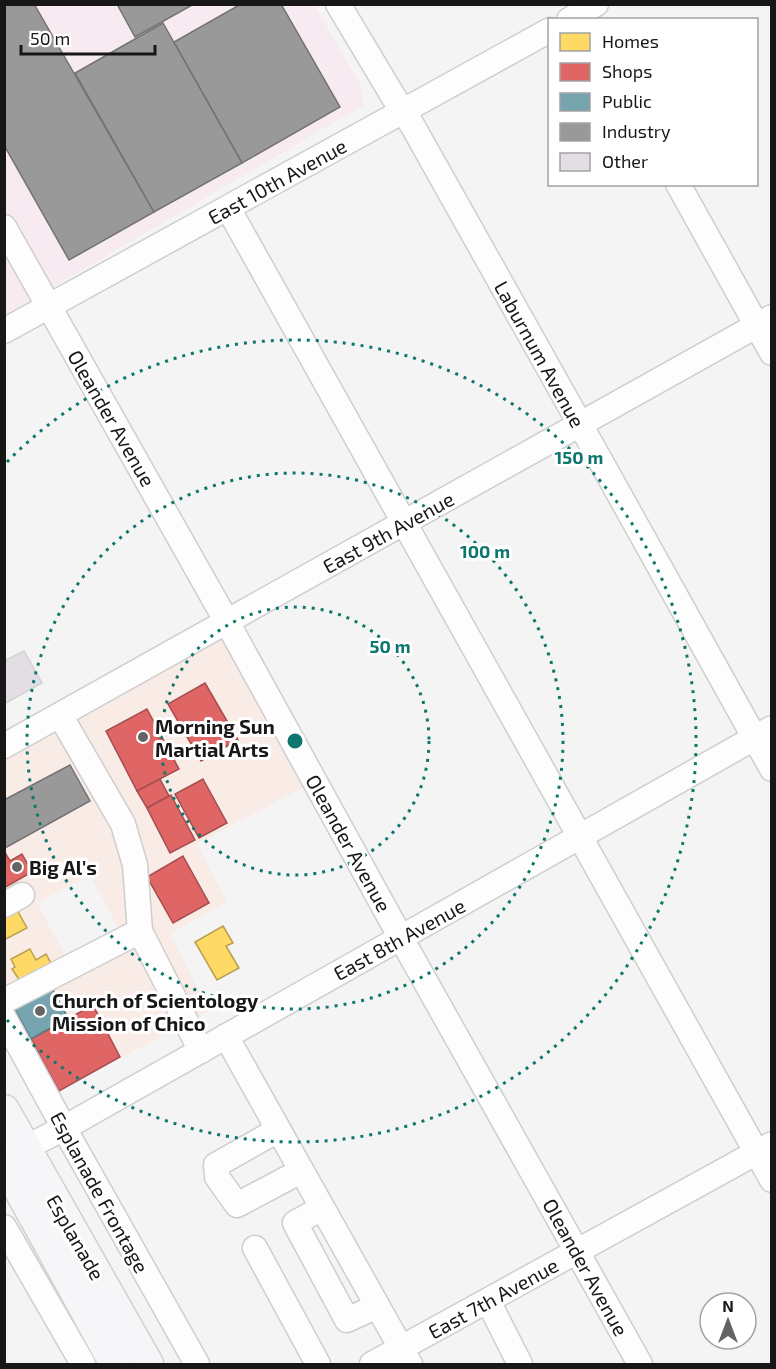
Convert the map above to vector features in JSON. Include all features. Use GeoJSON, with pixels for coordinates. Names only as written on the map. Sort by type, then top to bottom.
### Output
{"type":"FeatureCollection","features":[{"type":"Feature","properties":{"kind":"main road","name":"Esplanade"},"geometry":{"type":"LineString","coordinates":[[4,1110],[12,1156],[116,1365]]}},
{"type":"Feature","properties":{"kind":"main road","name":"Esplanade"},"geometry":{"type":"LineString","coordinates":[[12,1156],[148,1365]]}},
{"type":"Feature","properties":{"kind":"street","name":"Laburnum Avenue"},"geometry":{"type":"LineString","coordinates":[[338,4],[403,111],[580,424],[763,733],[771,769]]}},
{"type":"Feature","properties":{"kind":"street","name":"East 10th Avenue"},"geometry":{"type":"LineString","coordinates":[[4,331],[548,31]]}},
{"type":"Feature","properties":{"kind":"street"},"geometry":{"type":"LineString","coordinates":[[679,186],[764,321],[771,353]]}},
{"type":"Feature","properties":{"kind":"street"},"geometry":{"type":"LineString","coordinates":[[228,208],[580,837],[764,1148],[771,1180]]}},
{"type":"Feature","properties":{"kind":"street","name":"Oleander Avenue"},"geometry":{"type":"LineString","coordinates":[[4,227],[227,622],[640,1365]]}},
{"type":"Feature","properties":{"kind":"street","name":"East 9th Avenue"},"geometry":{"type":"LineString","coordinates":[[4,746],[764,321]]}},
{"type":"Feature","properties":{"kind":"street"},"geometry":{"type":"LineString","coordinates":[[60,715],[123,824],[135,865],[140,931],[201,1051]]}},
{"type":"Feature","properties":{"kind":"street","name":"East 8th Avenue"},"geometry":{"type":"LineString","coordinates":[[12,1156],[763,733]]}},
{"type":"Feature","properties":{"kind":"street"},"geometry":{"type":"LineString","coordinates":[[4,1001],[140,931]]}},
{"type":"Feature","properties":{"kind":"street","name":"Esplanade Frontage"},"geometry":{"type":"LineString","coordinates":[[4,1018],[197,1365]]}},
{"type":"Feature","properties":{"kind":"street"},"geometry":{"type":"LineString","coordinates":[[226,1036],[406,1356]]}},
{"type":"Feature","properties":{"kind":"street"},"geometry":{"type":"LineString","coordinates":[[278,1130],[216,1165],[217,1177],[237,1205],[301,1171]]}},
{"type":"Feature","properties":{"kind":"street","name":"East 7th Avenue"},"geometry":{"type":"LineString","coordinates":[[372,1365],[406,1356],[488,1301],[764,1148]]}},
{"type":"Feature","properties":{"kind":"street"},"geometry":{"type":"LineString","coordinates":[[322,1208],[295,1223],[347,1320],[377,1306]]}},
{"type":"Feature","properties":{"kind":"street"},"geometry":{"type":"LineString","coordinates":[[4,1227],[83,1365]]}},
{"type":"Feature","properties":{"kind":"street"},"geometry":{"type":"LineString","coordinates":[[255,1248],[318,1365]]}},
{"type":"Feature","properties":{"kind":"street"},"geometry":{"type":"LineString","coordinates":[[488,1301],[520,1365]]}},
{"type":"Feature","properties":{"kind":"shaded area"},"geometry":{"type":"Polygon","coordinates":[[[4,5],[314,5],[360,84],[364,105],[5,315],[4,5]]]}},
{"type":"Feature","properties":{"kind":"shaded area"},"geometry":{"type":"Polygon","coordinates":[[[224,637],[305,786],[197,844],[227,902],[170,934],[209,1011],[55,1093],[5,1001],[11,998],[4,985],[4,758],[224,637]],[[90,875],[37,903],[71,966],[124,939],[90,875]]]}},
{"type":"Feature","properties":{"kind":"building: Homes"},"geometry":{"type":"Polygon","coordinates":[[[16,908],[27,928],[4,940],[4,914],[16,908]]]}},
{"type":"Feature","properties":{"kind":"building: Homes"},"geometry":{"type":"Polygon","coordinates":[[[223,926],[233,943],[226,946],[239,968],[217,980],[195,942],[223,926]]]}},
{"type":"Feature","properties":{"kind":"building: Homes"},"geometry":{"type":"Polygon","coordinates":[[[30,949],[36,960],[46,954],[53,967],[22,984],[12,969],[15,967],[11,959],[30,949]]]}},
{"type":"Feature","properties":{"kind":"building: Shops"},"geometry":{"type":"Polygon","coordinates":[[[205,683],[238,740],[201,761],[168,704],[205,683]]]}},
{"type":"Feature","properties":{"kind":"building: Shops"},"geometry":{"type":"Polygon","coordinates":[[[147,709],[179,769],[137,791],[106,731],[147,709]]]}},
{"type":"Feature","properties":{"kind":"building: Shops"},"geometry":{"type":"Polygon","coordinates":[[[160,779],[169,796],[147,808],[137,791],[160,779]]]}},
{"type":"Feature","properties":{"kind":"building: Shops"},"geometry":{"type":"Polygon","coordinates":[[[203,779],[227,823],[199,838],[175,794],[203,779]]]}},
{"type":"Feature","properties":{"kind":"building: Shops"},"geometry":{"type":"Polygon","coordinates":[[[171,795],[195,840],[170,853],[147,808],[171,795]]]}},
{"type":"Feature","properties":{"kind":"building: Shops","name":"Big Al's"},"geometry":{"type":"Polygon","coordinates":[[[4,851],[10,861],[22,854],[32,872],[4,888],[4,851]]]}},
{"type":"Feature","properties":{"kind":"building: Shops"},"geometry":{"type":"Polygon","coordinates":[[[183,856],[209,903],[173,923],[147,877],[183,856]]]}},
{"type":"Feature","properties":{"kind":"building: Shops"},"geometry":{"type":"Polygon","coordinates":[[[93,1005],[120,1057],[59,1091],[31,1039],[93,1005]]]}},
{"type":"Feature","properties":{"kind":"building: Public","name":"Church of Scientology Mission of Chico"},"geometry":{"type":"Polygon","coordinates":[[[50,984],[68,1018],[31,1039],[12,1004],[50,984]]]}},
{"type":"Feature","properties":{"kind":"building: Industry"},"geometry":{"type":"Polygon","coordinates":[[[4,4],[34,4],[154,212],[69,260],[4,145],[4,4]]]}},
{"type":"Feature","properties":{"kind":"building: Industry"},"geometry":{"type":"Polygon","coordinates":[[[117,4],[194,4],[135,37],[117,4]]]}},
{"type":"Feature","properties":{"kind":"building: Industry"},"geometry":{"type":"Polygon","coordinates":[[[241,4],[281,4],[340,107],[242,163],[174,42],[241,4]]]}},
{"type":"Feature","properties":{"kind":"building: Industry"},"geometry":{"type":"Polygon","coordinates":[[[163,23],[242,163],[154,212],[75,73],[163,23]]]}},
{"type":"Feature","properties":{"kind":"building: Industry"},"geometry":{"type":"Polygon","coordinates":[[[70,765],[90,801],[5,848],[4,800],[70,765]]]}},
{"type":"Feature","properties":{"kind":"building: Other"},"geometry":{"type":"Polygon","coordinates":[[[24,651],[42,683],[4,704],[4,661],[24,651]]]}},
{"type":"Feature","properties":{"kind":"place","name":"Morning Sun Martial Arts"},"geometry":{"type":"Point","coordinates":[143,737]}},
{"type":"Feature","properties":{"kind":"place","name":"Big Al's"},"geometry":{"type":"Point","coordinates":[17,867]}},
{"type":"Feature","properties":{"kind":"place","name":"Church of Scientology Mission of Chico"},"geometry":{"type":"Point","coordinates":[40,1011]}}]}
